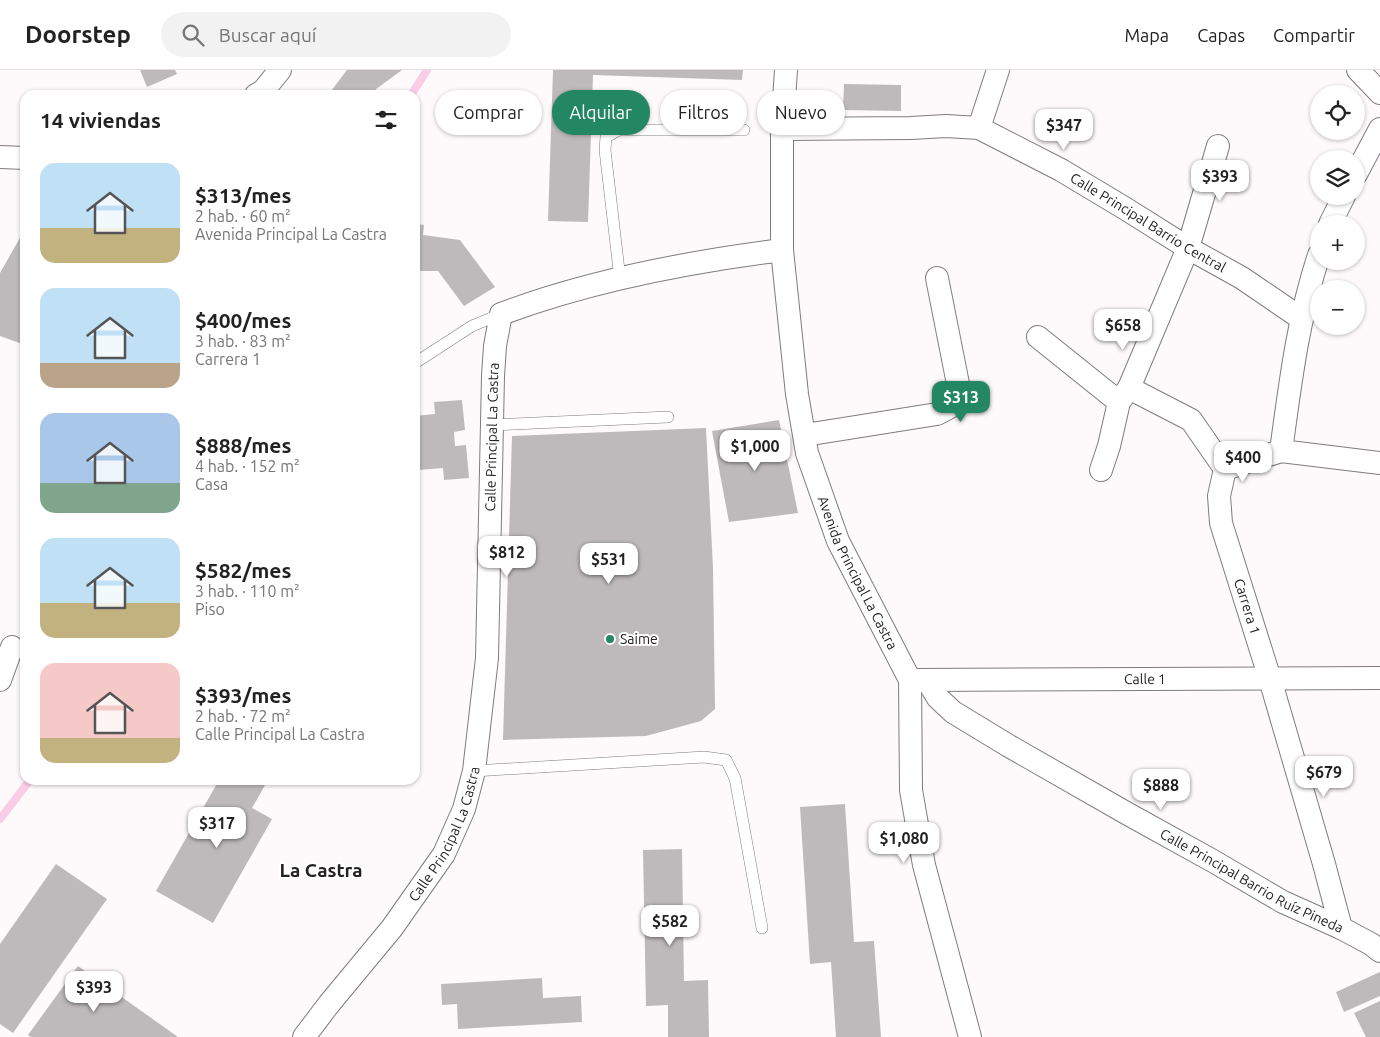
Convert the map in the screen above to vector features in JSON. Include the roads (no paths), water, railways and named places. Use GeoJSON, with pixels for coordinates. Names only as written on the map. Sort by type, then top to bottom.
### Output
{"type":"FeatureCollection","features":[{"type":"Feature","properties":{"kind":"street"},"geometry":{"type":"LineString","coordinates":[[264,90],[280,70]]}},
{"type":"Feature","properties":{"kind":"street","name":"Avenida Principal La Castra"},"geometry":{"type":"LineString","coordinates":[[785,90],[786,70]]}},
{"type":"Feature","properties":{"kind":"street"},"geometry":{"type":"LineString","coordinates":[[979,128],[998,70]]}},
{"type":"Feature","properties":{"kind":"street"},"geometry":{"type":"LineString","coordinates":[[1358,70],[1380,93]]}},
{"type":"Feature","properties":{"kind":"street","name":"Calle Principal Barrio Central"},"geometry":{"type":"LineString","coordinates":[[845,129],[946,126],[979,128],[1061,170],[1188,248],[1242,278],[1302,319]]}},
{"type":"Feature","properties":{"kind":"street"},"geometry":{"type":"LineString","coordinates":[[1365,157],[1380,129]]}},
{"type":"Feature","properties":{"kind":"street","name":"Avenida Principal La Castra"},"geometry":{"type":"LineString","coordinates":[[782,135],[782,250],[797,394],[807,453],[838,541],[918,680],[911,790],[924,865],[970,1037]]}},
{"type":"Feature","properties":{"kind":"street"},"geometry":{"type":"LineString","coordinates":[[1101,470],[1124,395],[1188,248],[1218,146]]}},
{"type":"Feature","properties":{"kind":"street"},"geometry":{"type":"LineString","coordinates":[[501,314],[590,285],[735,256],[782,250]]}},
{"type":"Feature","properties":{"kind":"street"},"geometry":{"type":"LineString","coordinates":[[1281,451],[1302,319],[1315,270]]}},
{"type":"Feature","properties":{"kind":"street"},"geometry":{"type":"LineString","coordinates":[[805,435],[936,414],[954,405],[959,389],[937,278]]}},
{"type":"Feature","properties":{"kind":"street","name":"Calle Principal La Castra"},"geometry":{"type":"LineString","coordinates":[[304,1037],[392,928],[444,854],[464,809],[474,771],[487,658],[492,425],[495,356],[501,314]]}},
{"type":"Feature","properties":{"kind":"street"},"geometry":{"type":"LineString","coordinates":[[1038,337],[1124,395],[1190,420],[1225,469],[1281,451],[1380,463]]}},
{"type":"Feature","properties":{"kind":"street","name":"Carrera 1"},"geometry":{"type":"LineString","coordinates":[[1225,469],[1219,496],[1221,523],[1270,679],[1341,928]]}},
{"type":"Feature","properties":{"kind":"street"},"geometry":{"type":"LineString","coordinates":[[0,680],[12,647]]}},
{"type":"Feature","properties":{"kind":"street","name":"Calle 1"},"geometry":{"type":"LineString","coordinates":[[918,680],[1380,678]]}},
{"type":"Feature","properties":{"kind":"street","name":"Calle Principal Barrio Ruíz Pineda"},"geometry":{"type":"LineString","coordinates":[[918,680],[953,712],[1009,746],[1284,902],[1341,928],[1380,951]]}},
{"type":"Feature","properties":{"kind":"lane"},"geometry":{"type":"LineString","coordinates":[[620,279],[605,150],[606,137],[619,130],[660,130]]}},
{"type":"Feature","properties":{"kind":"lane"},"geometry":{"type":"LineString","coordinates":[[420,360],[472,326],[501,314]]}},
{"type":"Feature","properties":{"kind":"lane"},"geometry":{"type":"LineString","coordinates":[[492,425],[668,418]]}},
{"type":"Feature","properties":{"kind":"lane"},"geometry":{"type":"LineString","coordinates":[[474,771],[704,757],[726,760],[735,778],[762,928]]}},
{"type":"Feature","properties":{"kind":"waterway"},"geometry":{"type":"LineString","coordinates":[[414,90],[427,70]]}},
{"type":"Feature","properties":{"kind":"waterway"},"geometry":{"type":"LineString","coordinates":[[0,819],[26,785]]}},
{"type":"Feature","properties":{"kind":"place","name":"Saime"},"geometry":{"type":"Point","coordinates":[610,639]}},
{"type":"Feature","properties":{"kind":"district","name":"La Castra"},"geometry":{"type":"Point","coordinates":[321,870]}}]}
